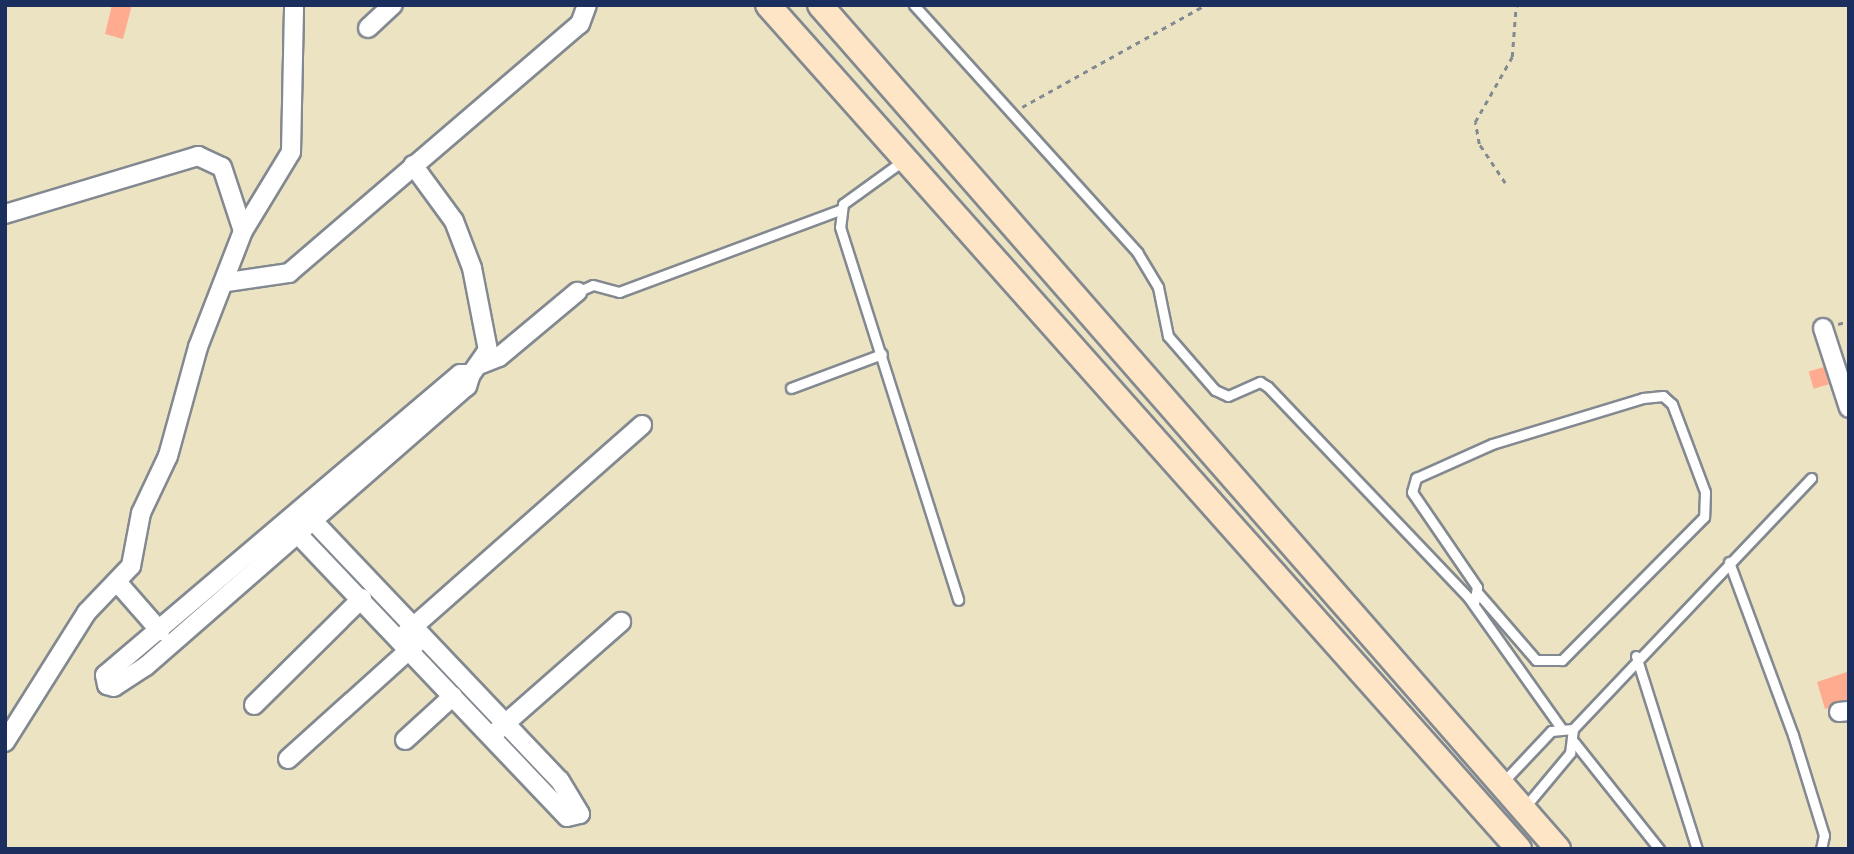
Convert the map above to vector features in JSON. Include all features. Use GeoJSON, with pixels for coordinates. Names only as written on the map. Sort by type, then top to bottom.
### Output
{"type":"FeatureCollection","features":[{"type":"Feature","properties":{"kind":"street"},"geometry":{"type":"LineString","coordinates":[[5,741],[87,612],[118,583],[131,566],[141,513],[168,456],[198,347],[227,282],[243,232],[291,152],[293,5]]}},
{"type":"Feature","properties":{"kind":"street"},"geometry":{"type":"LineString","coordinates":[[368,28],[393,5]]}},
{"type":"Feature","properties":{"kind":"street"},"geometry":{"type":"LineString","coordinates":[[227,282],[289,273],[580,24],[587,5]]}},
{"type":"Feature","properties":{"kind":"street"},"geometry":{"type":"LineString","coordinates":[[768,5],[908,157],[1519,849]]}},
{"type":"Feature","properties":{"kind":"street"},"geometry":{"type":"LineString","coordinates":[[820,5],[1558,849]]}},
{"type":"Feature","properties":{"kind":"street"},"geometry":{"type":"LineString","coordinates":[[5,214],[198,156],[222,167],[243,232]]}},
{"type":"Feature","properties":{"kind":"street"},"geometry":{"type":"LineString","coordinates":[[413,165],[443,203],[468,255],[487,337],[476,369]]}},
{"type":"Feature","properties":{"kind":"street"},"geometry":{"type":"LineString","coordinates":[[292,529],[105,675],[107,685],[146,666],[308,515],[435,393],[499,357],[577,292]]}},
{"type":"Feature","properties":{"kind":"street"},"geometry":{"type":"LineString","coordinates":[[1823,328],[1842,364],[1849,408]]}},
{"type":"Feature","properties":{"kind":"street"},"geometry":{"type":"LineString","coordinates":[[288,759],[411,638],[642,425]]}},
{"type":"Feature","properties":{"kind":"street"},"geometry":{"type":"LineString","coordinates":[[292,529],[362,598],[411,638],[505,724],[560,781],[580,814],[567,817],[453,696],[411,638],[308,515]]}},
{"type":"Feature","properties":{"kind":"street"},"geometry":{"type":"LineString","coordinates":[[118,583],[160,631]]}},
{"type":"Feature","properties":{"kind":"street"},"geometry":{"type":"LineString","coordinates":[[254,705],[362,598]]}},
{"type":"Feature","properties":{"kind":"street"},"geometry":{"type":"LineString","coordinates":[[491,737],[621,622]]}},
{"type":"Feature","properties":{"kind":"street"},"geometry":{"type":"LineString","coordinates":[[405,740],[453,696]]}},
{"type":"Feature","properties":{"kind":"lane"},"geometry":{"type":"LineString","coordinates":[[914,5],[1137,252],[1158,287],[1168,336],[1214,390],[1228,396],[1260,382],[1268,387],[1474,604],[1561,728]]}},
{"type":"Feature","properties":{"kind":"lane"},"geometry":{"type":"LineString","coordinates":[[577,292],[593,285],[619,292],[840,210],[908,157]]}},
{"type":"Feature","properties":{"kind":"lane"},"geometry":{"type":"LineString","coordinates":[[840,210],[958,600]]}},
{"type":"Feature","properties":{"kind":"lane"},"geometry":{"type":"LineString","coordinates":[[791,388],[882,354]]}},
{"type":"Feature","properties":{"kind":"lane"},"geometry":{"type":"LineString","coordinates":[[1663,396],[1672,404],[1705,492],[1704,517],[1562,660],[1536,660],[1478,593],[1412,492],[1416,478],[1492,444],[1643,398],[1663,396]]}},
{"type":"Feature","properties":{"kind":"lane"},"geometry":{"type":"LineString","coordinates":[[1523,809],[1573,742],[1573,729],[1636,656],[1811,478]]}},
{"type":"Feature","properties":{"kind":"lane"},"geometry":{"type":"LineString","coordinates":[[1729,562],[1793,735],[1824,835],[1821,849]]}},
{"type":"Feature","properties":{"kind":"lane"},"geometry":{"type":"LineString","coordinates":[[1474,604],[1478,593]]}},
{"type":"Feature","properties":{"kind":"lane"},"geometry":{"type":"LineString","coordinates":[[1636,656],[1698,849]]}},
{"type":"Feature","properties":{"kind":"lane"},"geometry":{"type":"LineString","coordinates":[[1501,783],[1561,728],[1573,729]]}},
{"type":"Feature","properties":{"kind":"lane"},"geometry":{"type":"LineString","coordinates":[[1573,742],[1659,849]]}},
{"type":"Feature","properties":{"kind":"path"},"geometry":{"type":"LineString","coordinates":[[1011,113],[1205,5]]}},
{"type":"Feature","properties":{"kind":"path"},"geometry":{"type":"LineString","coordinates":[[1505,183],[1479,144],[1475,122],[1512,57],[1517,5]]}},
{"type":"Feature","properties":{"kind":"building"},"geometry":{"type":"Polygon","coordinates":[[[112,5],[132,5],[123,39],[105,34],[112,5]]]}},
{"type":"Feature","properties":{"kind":"building"},"geometry":{"type":"Polygon","coordinates":[[[1824,367],[1829,384],[1814,389],[1809,371],[1824,367]]]}},
{"type":"Feature","properties":{"kind":"building"},"geometry":{"type":"Polygon","coordinates":[[[1847,672],[1849,700],[1825,709],[1817,682],[1847,672]]]}}]}
